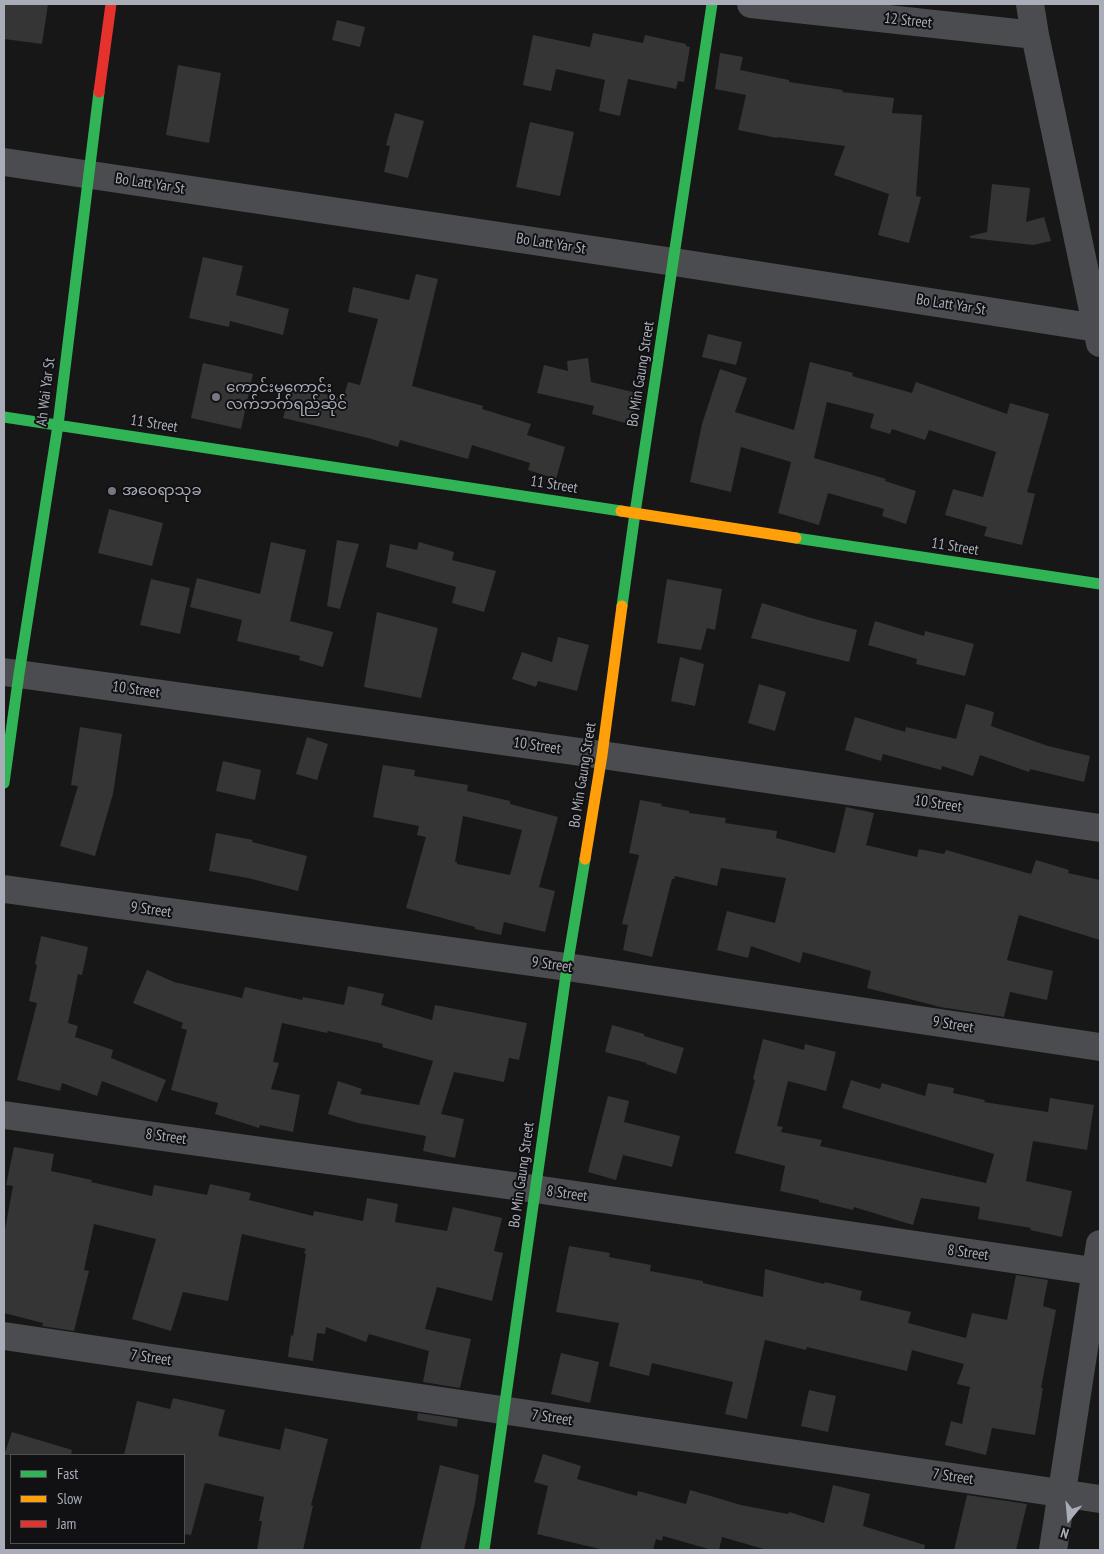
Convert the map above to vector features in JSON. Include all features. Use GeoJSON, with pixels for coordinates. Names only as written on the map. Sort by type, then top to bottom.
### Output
{"type":"FeatureCollection","features":[{"type":"Feature","properties":{"kind":"street","name":"Ah Wai Yar St"},"geometry":{"type":"LineString","coordinates":[[4,783],[11,673],[58,425],[88,174],[111,4]]}},
{"type":"Feature","properties":{"kind":"street","name":"Bo Min Gaung Street"},"geometry":{"type":"LineString","coordinates":[[484,1550],[567,967],[602,755],[635,513],[712,4]]}},
{"type":"Feature","properties":{"kind":"street","name":"12 Street"},"geometry":{"type":"LineString","coordinates":[[751,4],[1034,35]]}},
{"type":"Feature","properties":{"kind":"street"},"geometry":{"type":"LineString","coordinates":[[1030,4],[1034,35],[1099,336]]}},
{"type":"Feature","properties":{"kind":"street","name":"Bo Latt Yar St"},"geometry":{"type":"LineString","coordinates":[[4,162],[674,262],[1099,336]]}},
{"type":"Feature","properties":{"kind":"street","name":"11 Street"},"geometry":{"type":"LineString","coordinates":[[4,416],[1100,584]]}},
{"type":"Feature","properties":{"kind":"street","name":"10 Street"},"geometry":{"type":"LineString","coordinates":[[11,673],[602,755],[1100,828]]}},
{"type":"Feature","properties":{"kind":"street","name":"9 Street"},"geometry":{"type":"LineString","coordinates":[[4,889],[567,967],[1100,1047]]}},
{"type":"Feature","properties":{"kind":"street","name":"8 Street"},"geometry":{"type":"LineString","coordinates":[[4,1115],[535,1189],[1098,1272]]}},
{"type":"Feature","properties":{"kind":"street"},"geometry":{"type":"LineString","coordinates":[[1053,1550],[1098,1272],[1100,1244]]}},
{"type":"Feature","properties":{"kind":"street","name":"7 Street"},"geometry":{"type":"LineString","coordinates":[[4,1336],[1100,1500]]}},
{"type":"Feature","properties":{"kind":"building"},"geometry":{"type":"Polygon","coordinates":[[[4,4],[48,4],[42,44],[4,39],[4,4]]]}},
{"type":"Feature","properties":{"kind":"building"},"geometry":{"type":"Polygon","coordinates":[[[337,20],[365,27],[360,47],[332,40],[337,20]]]}},
{"type":"Feature","properties":{"kind":"building"},"geometry":{"type":"Polygon","coordinates":[[[593,33],[643,43],[645,35],[686,44],[686,46],[690,47],[684,82],[678,81],[676,89],[628,79],[620,116],[599,111],[605,80],[556,69],[551,91],[523,85],[533,35],[590,47],[593,33]]]}},
{"type":"Feature","properties":{"kind":"building"},"geometry":{"type":"Polygon","coordinates":[[[720,53],[743,57],[740,70],[789,80],[789,82],[843,90],[842,92],[894,98],[892,113],[922,115],[916,196],[921,197],[909,243],[878,235],[889,194],[834,175],[845,146],[777,138],[738,130],[746,95],[715,89],[720,53]]]}},
{"type":"Feature","properties":{"kind":"building"},"geometry":{"type":"Polygon","coordinates":[[[178,65],[221,73],[209,143],[166,135],[178,65]]]}},
{"type":"Feature","properties":{"kind":"building"},"geometry":{"type":"Polygon","coordinates":[[[395,113],[424,121],[408,178],[384,172],[390,146],[386,145],[395,113]]]}},
{"type":"Feature","properties":{"kind":"building"},"geometry":{"type":"Polygon","coordinates":[[[530,122],[574,132],[560,196],[516,187],[530,122]]]}},
{"type":"Feature","properties":{"kind":"building"},"geometry":{"type":"Polygon","coordinates":[[[992,184],[1030,188],[1026,222],[1044,217],[1051,241],[1033,245],[970,238],[970,236],[987,232],[992,184]]]}},
{"type":"Feature","properties":{"kind":"building"},"geometry":{"type":"Polygon","coordinates":[[[203,257],[243,266],[236,295],[289,309],[283,335],[230,321],[229,327],[189,318],[203,257]]]}},
{"type":"Feature","properties":{"kind":"building"},"geometry":{"type":"Polygon","coordinates":[[[416,274],[438,279],[412,386],[483,406],[482,409],[531,424],[527,435],[565,447],[556,479],[528,470],[530,463],[472,445],[468,459],[400,440],[398,447],[283,418],[292,385],[343,399],[348,382],[360,385],[378,319],[348,312],[353,287],[409,300],[416,274]]]}},
{"type":"Feature","properties":{"kind":"building"},"geometry":{"type":"Polygon","coordinates":[[[708,334],[742,342],[736,365],[702,357],[708,334]]]}},
{"type":"Feature","properties":{"kind":"building"},"geometry":{"type":"Polygon","coordinates":[[[588,358],[591,382],[637,393],[633,425],[592,414],[594,406],[537,393],[544,365],[568,371],[567,361],[588,358]]]}},
{"type":"Feature","properties":{"kind":"building"},"geometry":{"type":"Polygon","coordinates":[[[810,362],[853,373],[852,376],[912,393],[916,382],[1007,414],[1010,403],[1049,414],[1027,492],[1035,494],[1022,545],[984,536],[987,527],[945,515],[953,489],[983,497],[996,452],[929,430],[925,440],[892,429],[890,434],[870,428],[874,414],[827,402],[814,458],[886,479],[885,481],[916,491],[906,524],[882,516],[884,509],[828,493],[819,525],[778,513],[791,462],[741,447],[731,492],[690,482],[702,424],[720,369],[747,378],[735,412],[794,430],[810,362]]]}},
{"type":"Feature","properties":{"kind":"building"},"geometry":{"type":"Polygon","coordinates":[[[203,363],[253,374],[241,429],[191,418],[203,363]]]}},
{"type":"Feature","properties":{"kind":"building"},"geometry":{"type":"Polygon","coordinates":[[[109,509],[163,523],[152,566],[98,553],[109,509]]]}},
{"type":"Feature","properties":{"kind":"building"},"geometry":{"type":"Polygon","coordinates":[[[337,540],[359,544],[340,609],[327,606],[337,540]]]}},
{"type":"Feature","properties":{"kind":"building"},"geometry":{"type":"Polygon","coordinates":[[[271,542],[306,550],[290,621],[333,632],[323,667],[299,660],[300,656],[237,641],[242,620],[190,607],[197,578],[260,594],[271,542]]]}},
{"type":"Feature","properties":{"kind":"building"},"geometry":{"type":"Polygon","coordinates":[[[419,542],[454,552],[452,560],[496,571],[484,612],[452,603],[456,587],[386,567],[390,544],[417,550],[419,542]]]}},
{"type":"Feature","properties":{"kind":"building"},"geometry":{"type":"Polygon","coordinates":[[[151,579],[190,588],[180,634],[140,625],[151,579]]]}},
{"type":"Feature","properties":{"kind":"building"},"geometry":{"type":"Polygon","coordinates":[[[667,579],[722,589],[715,630],[707,628],[701,650],[657,643],[667,579]]]}},
{"type":"Feature","properties":{"kind":"building"},"geometry":{"type":"Polygon","coordinates":[[[762,603],[857,630],[849,662],[751,638],[762,603]]]}},
{"type":"Feature","properties":{"kind":"building"},"geometry":{"type":"Polygon","coordinates":[[[377,612],[438,628],[421,698],[364,687],[377,612]]]}},
{"type":"Feature","properties":{"kind":"building"},"geometry":{"type":"Polygon","coordinates":[[[875,621],[924,636],[925,631],[974,644],[965,676],[916,664],[917,659],[868,645],[875,621]]]}},
{"type":"Feature","properties":{"kind":"building"},"geometry":{"type":"Polygon","coordinates":[[[558,637],[589,645],[577,691],[538,681],[536,687],[512,679],[522,652],[552,662],[558,637]]]}},
{"type":"Feature","properties":{"kind":"building"},"geometry":{"type":"Polygon","coordinates":[[[680,657],[704,664],[695,706],[671,701],[680,657]]]}},
{"type":"Feature","properties":{"kind":"building"},"geometry":{"type":"Polygon","coordinates":[[[759,684],[786,692],[775,731],[748,723],[759,684]]]}},
{"type":"Feature","properties":{"kind":"building"},"geometry":{"type":"Polygon","coordinates":[[[966,704],[994,712],[991,726],[1048,746],[1090,756],[1084,782],[1030,769],[1029,772],[980,755],[973,776],[942,766],[941,770],[883,754],[881,761],[845,750],[855,717],[905,732],[906,727],[956,739],[966,704]]]}},
{"type":"Feature","properties":{"kind":"building"},"geometry":{"type":"Polygon","coordinates":[[[80,727],[122,734],[113,794],[95,856],[60,846],[78,786],[71,785],[80,727]]]}},
{"type":"Feature","properties":{"kind":"building"},"geometry":{"type":"Polygon","coordinates":[[[307,737],[328,744],[317,780],[296,774],[307,737]]]}},
{"type":"Feature","properties":{"kind":"building"},"geometry":{"type":"Polygon","coordinates":[[[223,761],[261,770],[255,800],[216,791],[223,761]]]}},
{"type":"Feature","properties":{"kind":"building"},"geometry":{"type":"Polygon","coordinates":[[[383,765],[415,770],[414,776],[468,785],[467,791],[510,801],[510,804],[558,817],[539,887],[555,891],[545,932],[504,922],[501,935],[406,908],[426,837],[417,835],[419,826],[373,817],[383,765]],[[463,816],[455,862],[510,875],[522,830],[463,816]]]}},
{"type":"Feature","properties":{"kind":"building"},"geometry":{"type":"Polygon","coordinates":[[[640,800],[689,811],[689,813],[726,818],[725,823],[777,831],[776,838],[835,853],[846,807],[874,813],[866,845],[917,857],[919,849],[944,854],[946,850],[1031,874],[1036,860],[1069,870],[1068,873],[1100,880],[1100,940],[1019,915],[1007,960],[1053,971],[1047,1000],[1010,992],[1004,1017],[940,1007],[867,988],[871,971],[803,952],[800,963],[751,946],[748,958],[717,950],[727,911],[775,923],[786,878],[721,868],[717,886],[675,876],[672,879],[652,957],[623,950],[628,925],[622,924],[639,855],[629,853],[640,800]]]}},
{"type":"Feature","properties":{"kind":"building"},"geometry":{"type":"Polygon","coordinates":[[[216,833],[253,840],[252,842],[307,856],[298,891],[248,878],[209,871],[216,833]]]}},
{"type":"Feature","properties":{"kind":"building"},"geometry":{"type":"Polygon","coordinates":[[[41,936],[88,947],[82,975],[78,974],[68,1023],[78,1026],[75,1037],[113,1050],[111,1058],[166,1080],[157,1102],[102,1081],[97,1096],[62,1083],[60,1091],[17,1080],[37,1003],[29,1001],[41,936]]]}},
{"type":"Feature","properties":{"kind":"building"},"geometry":{"type":"Polygon","coordinates":[[[147,970],[174,982],[242,998],[245,987],[302,1000],[303,997],[344,1005],[348,986],[384,994],[381,1005],[432,1020],[435,1005],[527,1023],[519,1060],[509,1058],[504,1082],[454,1072],[441,1114],[464,1119],[455,1158],[423,1151],[426,1136],[358,1123],[328,1114],[338,1081],[362,1089],[360,1094],[419,1105],[433,1061],[382,1047],[383,1044],[328,1031],[327,1033],[282,1023],[273,1062],[279,1063],[271,1089],[300,1095],[293,1132],[260,1125],[259,1128],[215,1114],[218,1103],[171,1090],[187,1030],[181,1028],[183,1023],[133,1003],[147,970]]]}},
{"type":"Feature","properties":{"kind":"building"},"geometry":{"type":"Polygon","coordinates":[[[612,1025],[684,1048],[676,1074],[647,1063],[605,1052],[612,1025]]]}},
{"type":"Feature","properties":{"kind":"building"},"geometry":{"type":"Polygon","coordinates":[[[763,1039],[804,1050],[805,1044],[836,1052],[826,1091],[788,1081],[777,1126],[783,1127],[781,1132],[822,1140],[820,1146],[986,1183],[994,1154],[842,1108],[851,1080],[880,1089],[882,1083],[925,1096],[928,1083],[954,1088],[953,1093],[985,1100],[984,1102],[1048,1112],[1050,1098],[1094,1105],[1087,1150],[1033,1141],[1026,1181],[1072,1191],[1062,1237],[1030,1230],[1031,1228],[978,1219],[980,1207],[921,1198],[913,1225],[854,1207],[853,1210],[780,1191],[785,1166],[735,1153],[755,1080],[753,1079],[763,1039]]]}},
{"type":"Feature","properties":{"kind":"building"},"geometry":{"type":"Polygon","coordinates":[[[608,1096],[629,1101],[624,1122],[680,1136],[672,1167],[623,1155],[616,1180],[588,1172],[608,1096]]]}},
{"type":"Feature","properties":{"kind":"building"},"geometry":{"type":"Polygon","coordinates":[[[14,1147],[54,1154],[51,1171],[152,1196],[154,1185],[207,1195],[210,1184],[251,1193],[249,1200],[313,1216],[314,1211],[363,1221],[367,1198],[398,1204],[395,1222],[447,1231],[453,1207],[502,1218],[494,1251],[503,1253],[492,1301],[437,1287],[425,1329],[471,1339],[460,1388],[423,1382],[429,1351],[369,1334],[366,1342],[326,1327],[325,1334],[317,1333],[313,1361],[288,1357],[306,1249],[242,1234],[228,1301],[183,1292],[171,1331],[132,1319],[156,1239],[94,1224],[84,1270],[89,1271],[74,1331],[42,1326],[43,1323],[4,1313],[4,1235],[13,1186],[6,1185],[14,1147]]]}},
{"type":"Feature","properties":{"kind":"building"},"geometry":{"type":"Polygon","coordinates":[[[569,1246],[610,1253],[609,1257],[651,1265],[650,1271],[703,1281],[703,1283],[763,1297],[765,1269],[824,1284],[825,1282],[862,1291],[860,1300],[911,1312],[908,1323],[966,1338],[972,1313],[1007,1320],[1016,1275],[1048,1280],[1043,1306],[1056,1310],[1041,1388],[1043,1388],[1035,1435],[992,1428],[986,1455],[945,1445],[951,1421],[962,1424],[970,1387],[957,1384],[964,1364],[912,1350],[907,1371],[807,1347],[806,1350],[765,1340],[747,1419],[725,1414],[733,1382],[652,1363],[649,1376],[609,1366],[619,1323],[556,1312],[569,1246]]]}},
{"type":"Feature","properties":{"kind":"building"},"geometry":{"type":"Polygon","coordinates":[[[561,1353],[599,1362],[590,1403],[551,1394],[561,1353]]]}},
{"type":"Feature","properties":{"kind":"building"},"geometry":{"type":"Polygon","coordinates":[[[809,1390],[836,1396],[828,1432],[801,1426],[809,1390]]]}},
{"type":"Feature","properties":{"kind":"building"},"geometry":{"type":"Polygon","coordinates":[[[173,1398],[225,1410],[218,1436],[280,1450],[285,1428],[328,1439],[311,1505],[313,1506],[303,1550],[257,1550],[262,1521],[259,1521],[264,1497],[205,1483],[191,1535],[185,1534],[185,1454],[124,1454],[137,1401],[170,1409],[173,1398]]]}},
{"type":"Feature","properties":{"kind":"building"},"geometry":{"type":"Polygon","coordinates":[[[418,1413],[458,1419],[457,1427],[417,1420],[418,1413]]]}},
{"type":"Feature","properties":{"kind":"building"},"geometry":{"type":"Polygon","coordinates":[[[12,1432],[72,1450],[71,1454],[4,1455],[12,1432]]]}},
{"type":"Feature","properties":{"kind":"building"},"geometry":{"type":"Polygon","coordinates":[[[543,1454],[581,1466],[577,1479],[637,1496],[638,1491],[686,1504],[690,1490],[741,1505],[788,1514],[789,1512],[824,1523],[833,1485],[870,1494],[863,1526],[925,1545],[924,1550],[767,1550],[722,1537],[719,1550],[712,1550],[663,1536],[662,1541],[656,1539],[653,1550],[604,1550],[537,1534],[548,1486],[534,1482],[543,1454]]]}},
{"type":"Feature","properties":{"kind":"building"},"geometry":{"type":"Polygon","coordinates":[[[440,1465],[479,1475],[475,1503],[464,1550],[420,1550],[440,1465]]]}},
{"type":"Feature","properties":{"kind":"building"},"geometry":{"type":"Polygon","coordinates":[[[967,1495],[1027,1504],[1016,1550],[954,1550],[967,1495]]]}},
{"type":"Feature","properties":{"kind":"traffic: fast"},"geometry":{"type":"LineString","coordinates":[[622,606],[712,4]]}},
{"type":"Feature","properties":{"kind":"traffic: fast"},"geometry":{"type":"LineString","coordinates":[[4,783],[58,425],[99,92]]}},
{"type":"Feature","properties":{"kind":"traffic: fast"},"geometry":{"type":"LineString","coordinates":[[4,417],[621,511]]}},
{"type":"Feature","properties":{"kind":"traffic: fast"},"geometry":{"type":"LineString","coordinates":[[796,538],[1100,584]]}},
{"type":"Feature","properties":{"kind":"traffic: fast"},"geometry":{"type":"LineString","coordinates":[[484,1550],[567,967],[585,859]]}},
{"type":"Feature","properties":{"kind":"traffic: slow"},"geometry":{"type":"LineString","coordinates":[[621,511],[796,538]]}},
{"type":"Feature","properties":{"kind":"traffic: slow"},"geometry":{"type":"LineString","coordinates":[[585,859],[602,755],[622,606]]}},
{"type":"Feature","properties":{"kind":"traffic: jam"},"geometry":{"type":"LineString","coordinates":[[99,92],[111,4]]}},
{"type":"Feature","properties":{"kind":"place","name":"ကောင်းမှကောင်း လက်ဘက်ရည်ဆိုင်"},"geometry":{"type":"Point","coordinates":[216,397]}},
{"type":"Feature","properties":{"kind":"place","name":"အဝေရာသုခ"},"geometry":{"type":"Point","coordinates":[112,491]}}]}
